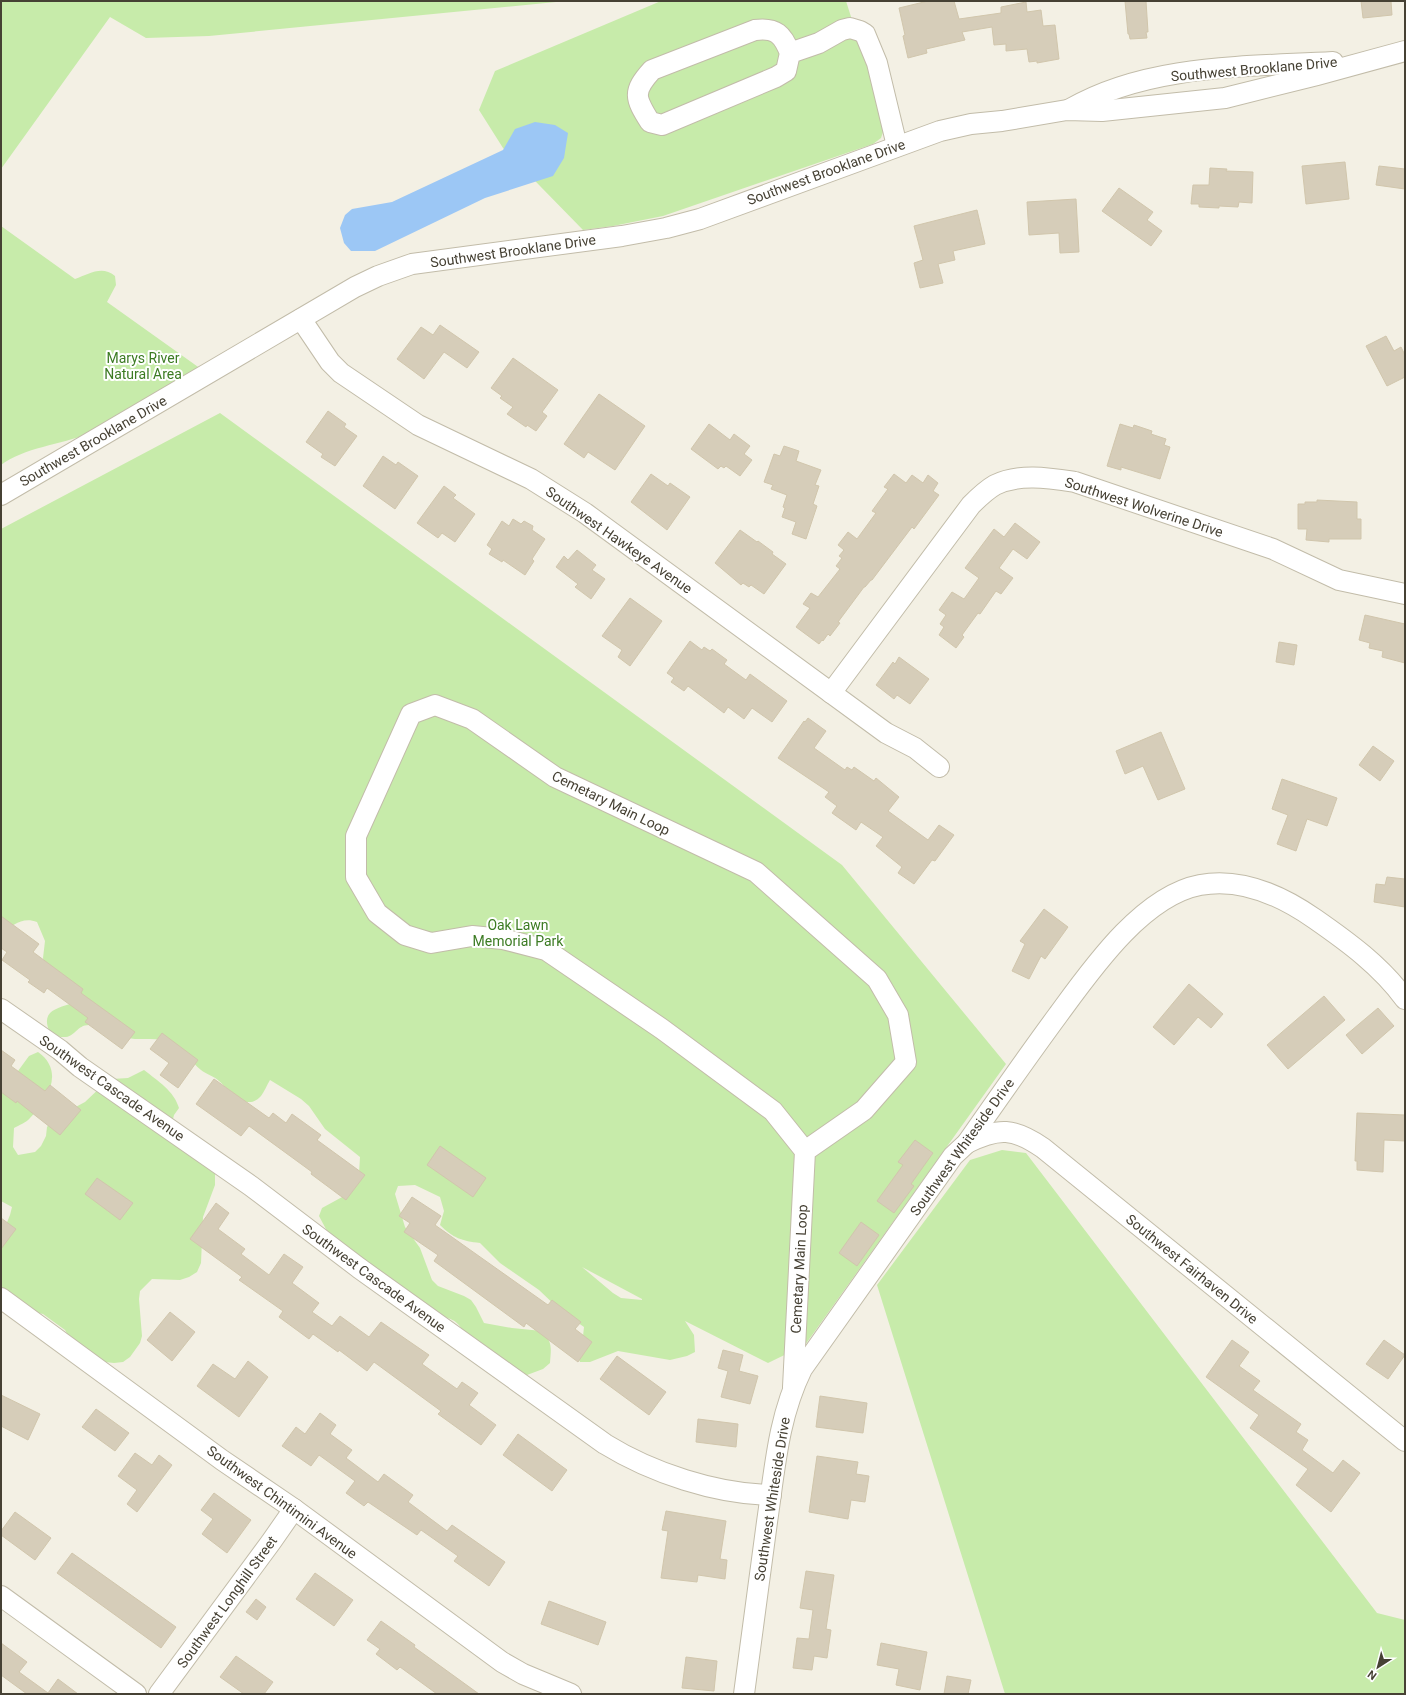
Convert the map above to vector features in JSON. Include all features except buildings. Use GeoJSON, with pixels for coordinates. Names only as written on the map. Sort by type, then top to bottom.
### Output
{"type":"FeatureCollection","features":[{"type":"Feature","properties":{"kind":"street"},"geometry":{"type":"LineString","coordinates":[[768,28],[779,35],[785,40],[790,53],[786,70],[776,77],[662,125],[650,122],[640,106],[637,92],[640,84],[652,70],[755,30],[768,28]]}},
{"type":"Feature","properties":{"kind":"street"},"geometry":{"type":"LineString","coordinates":[[790,53],[819,43],[842,30],[850,28],[865,34],[877,63],[897,146]]}},
{"type":"Feature","properties":{"kind":"street","name":"Southwest Brooklane Drive"},"geometry":{"type":"LineString","coordinates":[[1,496],[355,287],[378,276],[412,264],[622,236],[666,228],[700,219],[940,131],[970,124],[1002,121],[1067,110],[1102,111],[1225,98],[1405,51]]}},
{"type":"Feature","properties":{"kind":"street","name":"Southwest Brooklane Drive"},"geometry":{"type":"LineString","coordinates":[[1067,110],[1089,98],[1124,85],[1151,78],[1201,70],[1375,59]]}},
{"type":"Feature","properties":{"kind":"street","name":"Southwest Hawkeye Avenue"},"geometry":{"type":"LineString","coordinates":[[301,319],[330,362],[341,373],[418,425],[557,494],[886,733],[915,748],[939,767]]}},
{"type":"Feature","properties":{"kind":"street","name":"Southwest Wolverine Drive"},"geometry":{"type":"LineString","coordinates":[[831,693],[971,505],[994,485],[1012,479],[1041,477],[1075,482],[1273,549],[1339,580],[1405,594]]}},
{"type":"Feature","properties":{"kind":"street","name":"Cemetary Main Loop"},"geometry":{"type":"LineString","coordinates":[[793,1387],[805,1151],[773,1111],[662,1029],[546,950],[503,939],[472,936],[431,944],[406,934],[377,913],[356,877],[356,836],[411,714],[435,705],[472,719],[555,777],[756,872],[877,979],[898,1015],[906,1062],[864,1110],[805,1151]]}},
{"type":"Feature","properties":{"kind":"street","name":"Southwest Whiteside Drive"},"geometry":{"type":"LineString","coordinates":[[744,1694],[783,1416],[793,1387],[802,1369],[953,1156],[967,1143],[1039,1040],[1110,947],[1145,914],[1161,902],[1186,889],[1200,885],[1221,883],[1251,888],[1277,896],[1294,904],[1338,935],[1380,970],[1395,985],[1405,999]]}},
{"type":"Feature","properties":{"kind":"street","name":"Southwest Cascade Avenue"},"geometry":{"type":"LineString","coordinates":[[1,1009],[60,1050],[80,1067],[251,1186],[359,1268],[605,1444],[632,1459],[657,1470],[698,1483],[739,1493],[771,1495]]}},
{"type":"Feature","properties":{"kind":"street","name":"Southwest Fairhaven Drive"},"geometry":{"type":"LineString","coordinates":[[967,1143],[990,1133],[1011,1132],[1029,1139],[1043,1148],[1405,1441]]}},
{"type":"Feature","properties":{"kind":"street","name":"Southwest Chintimini Avenue"},"geometry":{"type":"LineString","coordinates":[[1,1298],[222,1460],[294,1509],[502,1662],[523,1674],[571,1694]]}},
{"type":"Feature","properties":{"kind":"street","name":"Southwest Longhill Street"},"geometry":{"type":"LineString","coordinates":[[159,1694],[294,1509]]}},
{"type":"Feature","properties":{"kind":"street"},"geometry":{"type":"LineString","coordinates":[[1,1596],[136,1694]]}},
{"type":"Feature","properties":{"kind":"green space"},"geometry":{"type":"Polygon","coordinates":[[[1,1],[566,1],[209,36],[146,38],[110,17],[1,169],[1,1]]]}},
{"type":"Feature","properties":{"kind":"green space"},"geometry":{"type":"Polygon","coordinates":[[[661,1],[846,1],[859,42],[865,52],[884,129],[881,138],[873,144],[663,216],[613,226],[583,230],[503,148],[479,110],[495,71],[661,1]]]}},
{"type":"Feature","properties":{"kind":"green space","name":"Marys River Natural Area"},"geometry":{"type":"Polygon","coordinates":[[[1,226],[75,279],[100,271],[105,271],[115,276],[116,285],[107,302],[208,374],[143,406],[139,402],[136,406],[88,434],[31,450],[10,459],[1,465],[1,226]]]}},
{"type":"Feature","properties":{"kind":"green space","name":"Oak Lawn Memorial Park"},"geometry":{"type":"Polygon","coordinates":[[[220,413],[842,865],[1006,1064],[805,1345],[768,1363],[685,1321],[694,1335],[695,1352],[687,1356],[670,1360],[618,1351],[590,1362],[580,1362],[576,1352],[583,1336],[584,1327],[561,1311],[539,1290],[500,1263],[480,1243],[458,1238],[449,1233],[440,1225],[444,1211],[440,1197],[415,1185],[398,1186],[395,1194],[405,1227],[420,1248],[432,1280],[438,1286],[471,1300],[484,1323],[542,1331],[550,1342],[550,1363],[543,1369],[519,1378],[460,1337],[462,1329],[456,1322],[445,1317],[432,1316],[328,1233],[319,1216],[322,1208],[344,1196],[359,1174],[360,1157],[325,1129],[309,1106],[301,1099],[270,1080],[261,1096],[255,1101],[244,1101],[233,1094],[217,1079],[197,1067],[181,1048],[167,1041],[128,1038],[90,1025],[84,1026],[70,1036],[65,1037],[50,1033],[47,1021],[50,1013],[58,1008],[70,1004],[45,967],[43,958],[45,941],[37,922],[32,920],[22,921],[1,933],[1,529],[220,413]],[[582,1267],[621,1298],[642,1299],[582,1267]]]}},
{"type":"Feature","properties":{"kind":"green space"},"geometry":{"type":"Polygon","coordinates":[[[38,1052],[51,1068],[51,1085],[48,1094],[37,1111],[27,1121],[14,1128],[13,1147],[18,1155],[35,1152],[41,1146],[46,1136],[47,1127],[53,1119],[85,1102],[104,1084],[112,1079],[128,1078],[144,1070],[160,1082],[173,1096],[179,1108],[174,1115],[172,1123],[215,1169],[215,1185],[203,1217],[201,1263],[197,1272],[180,1280],[152,1279],[140,1291],[139,1299],[142,1336],[140,1343],[130,1357],[123,1362],[105,1362],[69,1337],[65,1330],[43,1314],[16,1308],[1,1297],[1,1237],[12,1207],[1,1201],[1,1087],[18,1071],[29,1056],[38,1052]]]}},
{"type":"Feature","properties":{"kind":"green space"},"geometry":{"type":"Polygon","coordinates":[[[1002,1150],[1026,1153],[1377,1613],[1405,1620],[1405,1694],[1005,1694],[877,1285],[970,1160],[1002,1150]]]}},
{"type":"Feature","properties":{"kind":"water"},"geometry":{"type":"Polygon","coordinates":[[[535,122],[555,125],[568,133],[564,158],[553,176],[485,198],[375,251],[351,251],[344,243],[340,228],[345,215],[352,209],[392,202],[503,150],[515,129],[535,122]]]}}]}
